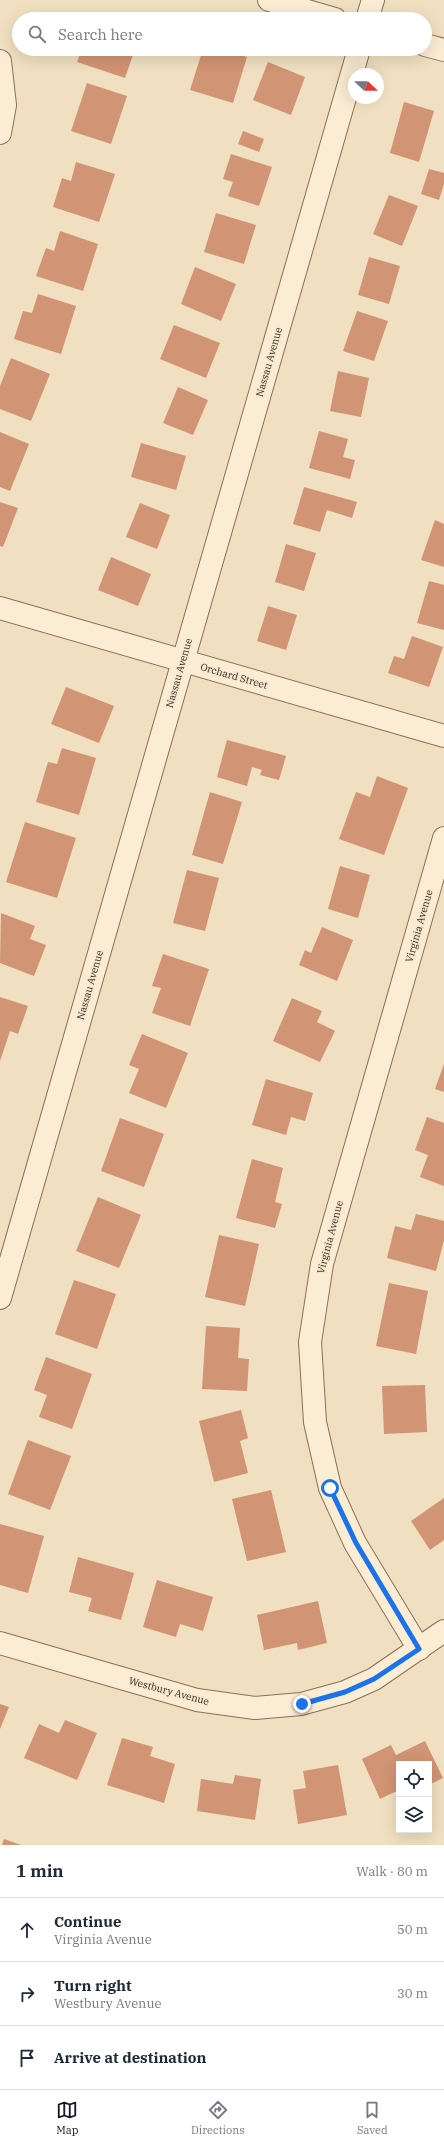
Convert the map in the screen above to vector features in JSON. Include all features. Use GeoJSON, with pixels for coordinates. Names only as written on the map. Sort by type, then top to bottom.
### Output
{"type":"FeatureCollection","features":[{"type":"Feature","properties":{"kind":"street"},"geometry":{"type":"LineString","coordinates":[[269,0],[311,12]]}},
{"type":"Feature","properties":{"kind":"street"},"geometry":{"type":"LineString","coordinates":[[369,12],[373,0]]}},
{"type":"Feature","properties":{"kind":"street"},"geometry":{"type":"LineString","coordinates":[[432,46],[444,50]]}},
{"type":"Feature","properties":{"kind":"street","name":"Nassau Avenue"},"geometry":{"type":"LineString","coordinates":[[0,1298],[357,56]]}},
{"type":"Feature","properties":{"kind":"street"},"geometry":{"type":"LineString","coordinates":[[0,61],[5,105],[0,133]]}},
{"type":"Feature","properties":{"kind":"street","name":"Orchard Street"},"geometry":{"type":"LineString","coordinates":[[0,608],[444,736]]}},
{"type":"Feature","properties":{"kind":"street","name":"Virginia Avenue"},"geometry":{"type":"LineString","coordinates":[[419,1649],[356,1543],[330,1488],[315,1422],[310,1342],[322,1264],[444,838]]}},
{"type":"Feature","properties":{"kind":"street","name":"Westbury Avenue"},"geometry":{"type":"LineString","coordinates":[[0,1643],[197,1700],[255,1708],[302,1704],[345,1692],[374,1679],[444,1631]]}},
{"type":"Feature","properties":{"kind":"building"},"geometry":{"type":"Polygon","coordinates":[[[79,56],[133,56],[125,78],[77,62],[79,56]]]}},
{"type":"Feature","properties":{"kind":"building"},"geometry":{"type":"Polygon","coordinates":[[[201,56],[247,57],[233,103],[190,90],[201,56]]]}},
{"type":"Feature","properties":{"kind":"building"},"geometry":{"type":"Polygon","coordinates":[[[268,62],[305,77],[291,115],[253,100],[268,62]]]}},
{"type":"Feature","properties":{"kind":"building"},"geometry":{"type":"Polygon","coordinates":[[[87,83],[127,96],[111,144],[71,131],[87,83]]]}},
{"type":"Feature","properties":{"kind":"building"},"geometry":{"type":"Polygon","coordinates":[[[404,102],[434,111],[419,162],[390,153],[404,102]]]}},
{"type":"Feature","properties":{"kind":"building"},"geometry":{"type":"Polygon","coordinates":[[[243,131],[264,139],[259,152],[238,144],[243,131]]]}},
{"type":"Feature","properties":{"kind":"building"},"geometry":{"type":"Polygon","coordinates":[[[231,154],[272,167],[259,206],[228,196],[233,182],[223,179],[231,154]]]}},
{"type":"Feature","properties":{"kind":"building"},"geometry":{"type":"Polygon","coordinates":[[[76,162],[115,174],[99,222],[53,207],[62,178],[71,181],[76,162]]]}},
{"type":"Feature","properties":{"kind":"building"},"geometry":{"type":"Polygon","coordinates":[[[429,169],[444,173],[444,184],[439,200],[421,194],[429,169]]]}},
{"type":"Feature","properties":{"kind":"building"},"geometry":{"type":"Polygon","coordinates":[[[389,195],[418,206],[402,246],[373,234],[389,195]]]}},
{"type":"Feature","properties":{"kind":"building"},"geometry":{"type":"Polygon","coordinates":[[[216,213],[256,225],[244,264],[204,252],[216,213]]]}},
{"type":"Feature","properties":{"kind":"building"},"geometry":{"type":"Polygon","coordinates":[[[60,231],[98,244],[83,291],[36,276],[46,248],[54,251],[60,231]]]}},
{"type":"Feature","properties":{"kind":"building"},"geometry":{"type":"Polygon","coordinates":[[[369,257],[400,266],[389,304],[358,295],[369,257]]]}},
{"type":"Feature","properties":{"kind":"building"},"geometry":{"type":"Polygon","coordinates":[[[195,267],[236,284],[221,321],[181,304],[195,267]]]}},
{"type":"Feature","properties":{"kind":"building"},"geometry":{"type":"Polygon","coordinates":[[[38,294],[76,306],[61,354],[14,339],[23,311],[32,313],[38,294]]]}},
{"type":"Feature","properties":{"kind":"building"},"geometry":{"type":"Polygon","coordinates":[[[357,311],[388,321],[374,361],[343,351],[357,311]]]}},
{"type":"Feature","properties":{"kind":"building"},"geometry":{"type":"Polygon","coordinates":[[[174,325],[220,343],[206,378],[160,359],[174,325]]]}},
{"type":"Feature","properties":{"kind":"building"},"geometry":{"type":"Polygon","coordinates":[[[11,358],[50,374],[31,421],[0,409],[0,386],[11,358]]]}},
{"type":"Feature","properties":{"kind":"building"},"geometry":{"type":"Polygon","coordinates":[[[338,371],[369,378],[361,417],[330,411],[338,371]]]}},
{"type":"Feature","properties":{"kind":"building"},"geometry":{"type":"Polygon","coordinates":[[[178,387],[208,400],[193,435],[163,423],[178,387]]]}},
{"type":"Feature","properties":{"kind":"building"},"geometry":{"type":"Polygon","coordinates":[[[319,431],[348,439],[343,457],[355,460],[350,479],[309,468],[319,431]]]}},
{"type":"Feature","properties":{"kind":"building"},"geometry":{"type":"Polygon","coordinates":[[[0,432],[29,444],[10,491],[0,487],[0,432]]]}},
{"type":"Feature","properties":{"kind":"building"},"geometry":{"type":"Polygon","coordinates":[[[141,443],[186,456],[176,490],[131,477],[141,443]]]}},
{"type":"Feature","properties":{"kind":"building"},"geometry":{"type":"Polygon","coordinates":[[[304,487],[357,502],[352,518],[327,510],[320,532],[293,524],[304,487]]]}},
{"type":"Feature","properties":{"kind":"building"},"geometry":{"type":"Polygon","coordinates":[[[0,502],[18,508],[3,547],[0,546],[0,502]]]}},
{"type":"Feature","properties":{"kind":"building"},"geometry":{"type":"Polygon","coordinates":[[[140,503],[170,515],[157,549],[126,537],[140,503]]]}},
{"type":"Feature","properties":{"kind":"building"},"geometry":{"type":"Polygon","coordinates":[[[435,520],[444,524],[444,567],[421,560],[435,520]]]}},
{"type":"Feature","properties":{"kind":"building"},"geometry":{"type":"Polygon","coordinates":[[[286,544],[316,553],[304,591],[275,582],[286,544]]]}},
{"type":"Feature","properties":{"kind":"building"},"geometry":{"type":"Polygon","coordinates":[[[111,557],[151,574],[138,606],[98,590],[111,557]]]}},
{"type":"Feature","properties":{"kind":"building"},"geometry":{"type":"Polygon","coordinates":[[[429,581],[444,585],[444,630],[417,623],[429,581]]]}},
{"type":"Feature","properties":{"kind":"building"},"geometry":{"type":"Polygon","coordinates":[[[268,606],[297,615],[286,650],[257,641],[268,606]]]}},
{"type":"Feature","properties":{"kind":"building"},"geometry":{"type":"Polygon","coordinates":[[[412,636],[443,647],[429,687],[388,673],[394,656],[404,659],[412,636]]]}},
{"type":"Feature","properties":{"kind":"building"},"geometry":{"type":"Polygon","coordinates":[[[66,687],[114,706],[99,743],[51,724],[66,687]]]}},
{"type":"Feature","properties":{"kind":"building"},"geometry":{"type":"Polygon","coordinates":[[[227,740],[286,756],[279,780],[260,775],[262,770],[252,767],[247,786],[217,777],[227,740]]]}},
{"type":"Feature","properties":{"kind":"building"},"geometry":{"type":"Polygon","coordinates":[[[62,748],[96,758],[79,815],[36,802],[48,762],[57,764],[62,748]]]}},
{"type":"Feature","properties":{"kind":"building"},"geometry":{"type":"Polygon","coordinates":[[[377,776],[408,788],[384,855],[339,839],[356,792],[370,797],[377,776]]]}},
{"type":"Feature","properties":{"kind":"building"},"geometry":{"type":"Polygon","coordinates":[[[210,792],[242,802],[223,864],[192,855],[210,792]]]}},
{"type":"Feature","properties":{"kind":"building"},"geometry":{"type":"Polygon","coordinates":[[[25,822],[76,838],[57,898],[6,882],[25,822]]]}},
{"type":"Feature","properties":{"kind":"building"},"geometry":{"type":"Polygon","coordinates":[[[340,866],[370,875],[358,918],[328,909],[340,866]]]}},
{"type":"Feature","properties":{"kind":"building"},"geometry":{"type":"Polygon","coordinates":[[[187,870],[219,878],[205,931],[173,923],[187,870]]]}},
{"type":"Feature","properties":{"kind":"building"},"geometry":{"type":"Polygon","coordinates":[[[1,913],[35,926],[30,939],[46,945],[34,976],[0,963],[1,913]]]}},
{"type":"Feature","properties":{"kind":"building"},"geometry":{"type":"Polygon","coordinates":[[[322,927],[353,940],[337,981],[299,965],[305,950],[311,953],[322,927]]]}},
{"type":"Feature","properties":{"kind":"building"},"geometry":{"type":"Polygon","coordinates":[[[163,954],[209,969],[190,1026],[152,1013],[161,988],[152,986],[163,954]]]}},
{"type":"Feature","properties":{"kind":"building"},"geometry":{"type":"Polygon","coordinates":[[[0,997],[28,1006],[18,1034],[10,1031],[0,1061],[0,997]]]}},
{"type":"Feature","properties":{"kind":"building"},"geometry":{"type":"Polygon","coordinates":[[[292,998],[322,1011],[317,1022],[335,1031],[320,1062],[273,1041],[292,998]]]}},
{"type":"Feature","properties":{"kind":"building"},"geometry":{"type":"Polygon","coordinates":[[[142,1034],[188,1053],[166,1108],[129,1093],[139,1069],[129,1065],[142,1034]]]}},
{"type":"Feature","properties":{"kind":"building"},"geometry":{"type":"Polygon","coordinates":[[[444,1064],[444,1092],[435,1089],[444,1064]]]}},
{"type":"Feature","properties":{"kind":"building"},"geometry":{"type":"Polygon","coordinates":[[[266,1079],[313,1093],[305,1121],[291,1117],[286,1135],[252,1125],[266,1079]]]}},
{"type":"Feature","properties":{"kind":"building"},"geometry":{"type":"Polygon","coordinates":[[[427,1117],[444,1123],[444,1186],[420,1177],[428,1155],[415,1150],[427,1117]]]}},
{"type":"Feature","properties":{"kind":"building"},"geometry":{"type":"Polygon","coordinates":[[[120,1118],[164,1134],[144,1187],[101,1171],[120,1118]]]}},
{"type":"Feature","properties":{"kind":"building"},"geometry":{"type":"Polygon","coordinates":[[[252,1159],[283,1168],[275,1202],[282,1204],[275,1228],[236,1218],[252,1159]]]}},
{"type":"Feature","properties":{"kind":"building"},"geometry":{"type":"Polygon","coordinates":[[[98,1197],[141,1215],[119,1268],[76,1251],[98,1197]]]}},
{"type":"Feature","properties":{"kind":"building"},"geometry":{"type":"Polygon","coordinates":[[[416,1214],[444,1221],[444,1240],[436,1271],[387,1258],[395,1226],[411,1230],[416,1214]]]}},
{"type":"Feature","properties":{"kind":"building"},"geometry":{"type":"Polygon","coordinates":[[[219,1235],[259,1244],[245,1306],[205,1297],[219,1235]]]}},
{"type":"Feature","properties":{"kind":"building"},"geometry":{"type":"Polygon","coordinates":[[[74,1280],[116,1294],[97,1349],[55,1334],[74,1280]]]}},
{"type":"Feature","properties":{"kind":"building"},"geometry":{"type":"Polygon","coordinates":[[[389,1283],[428,1291],[416,1354],[376,1346],[389,1283]]]}},
{"type":"Feature","properties":{"kind":"building"},"geometry":{"type":"Polygon","coordinates":[[[206,1326],[240,1328],[238,1358],[249,1359],[247,1391],[202,1389],[206,1326]]]}},
{"type":"Feature","properties":{"kind":"building"},"geometry":{"type":"Polygon","coordinates":[[[46,1357],[92,1374],[72,1429],[39,1417],[47,1395],[34,1390],[46,1357]]]}},
{"type":"Feature","properties":{"kind":"building"},"geometry":{"type":"Polygon","coordinates":[[[425,1385],[427,1432],[384,1434],[382,1386],[425,1385]]]}},
{"type":"Feature","properties":{"kind":"building"},"geometry":{"type":"Polygon","coordinates":[[[241,1410],[248,1438],[240,1441],[248,1473],[214,1482],[199,1421],[241,1410]]]}},
{"type":"Feature","properties":{"kind":"building"},"geometry":{"type":"Polygon","coordinates":[[[28,1440],[71,1456],[50,1510],[8,1494],[28,1440]]]}},
{"type":"Feature","properties":{"kind":"building"},"geometry":{"type":"Polygon","coordinates":[[[271,1490],[286,1552],[247,1561],[232,1499],[271,1490]]]}},
{"type":"Feature","properties":{"kind":"building"},"geometry":{"type":"Polygon","coordinates":[[[444,1498],[444,1540],[430,1550],[411,1521],[444,1498]]]}},
{"type":"Feature","properties":{"kind":"building"},"geometry":{"type":"Polygon","coordinates":[[[0,1524],[44,1536],[28,1593],[0,1585],[0,1524]]]}},
{"type":"Feature","properties":{"kind":"building"},"geometry":{"type":"Polygon","coordinates":[[[78,1557],[134,1573],[121,1620],[88,1611],[92,1598],[69,1592],[78,1557]]]}},
{"type":"Feature","properties":{"kind":"building"},"geometry":{"type":"Polygon","coordinates":[[[157,1580],[213,1597],[203,1631],[180,1624],[176,1637],[143,1627],[157,1580]]]}},
{"type":"Feature","properties":{"kind":"building"},"geometry":{"type":"Polygon","coordinates":[[[318,1601],[327,1643],[298,1650],[297,1643],[264,1650],[257,1615],[318,1601]]]}},
{"type":"Feature","properties":{"kind":"building"},"geometry":{"type":"Polygon","coordinates":[[[0,1704],[9,1707],[0,1729],[0,1704]]]}},
{"type":"Feature","properties":{"kind":"building"},"geometry":{"type":"Polygon","coordinates":[[[65,1720],[97,1733],[77,1780],[24,1758],[39,1724],[59,1733],[65,1720]]]}},
{"type":"Feature","properties":{"kind":"building"},"geometry":{"type":"Polygon","coordinates":[[[122,1738],[153,1747],[150,1756],[175,1764],[164,1803],[107,1785],[122,1738]]]}},
{"type":"Feature","properties":{"kind":"building"},"geometry":{"type":"Polygon","coordinates":[[[425,1741],[443,1778],[432,1784],[432,1761],[396,1761],[396,1791],[380,1799],[362,1759],[391,1745],[396,1755],[425,1741]]]}},
{"type":"Feature","properties":{"kind":"building"},"geometry":{"type":"Polygon","coordinates":[[[338,1765],[347,1815],[298,1824],[293,1790],[306,1788],[303,1771],[338,1765]]]}},
{"type":"Feature","properties":{"kind":"building"},"geometry":{"type":"Polygon","coordinates":[[[235,1775],[261,1779],[255,1820],[197,1811],[201,1779],[233,1784],[235,1775]]]}},
{"type":"Feature","properties":{"kind":"building"},"geometry":{"type":"Polygon","coordinates":[[[4,1839],[21,1845],[2,1845],[4,1839]]]}},
{"type":"Feature","properties":{"kind":"route"},"geometry":{"type":"LineString","coordinates":[[302,1704],[345,1692],[374,1679],[419,1649],[356,1543],[330,1488]]}}]}
